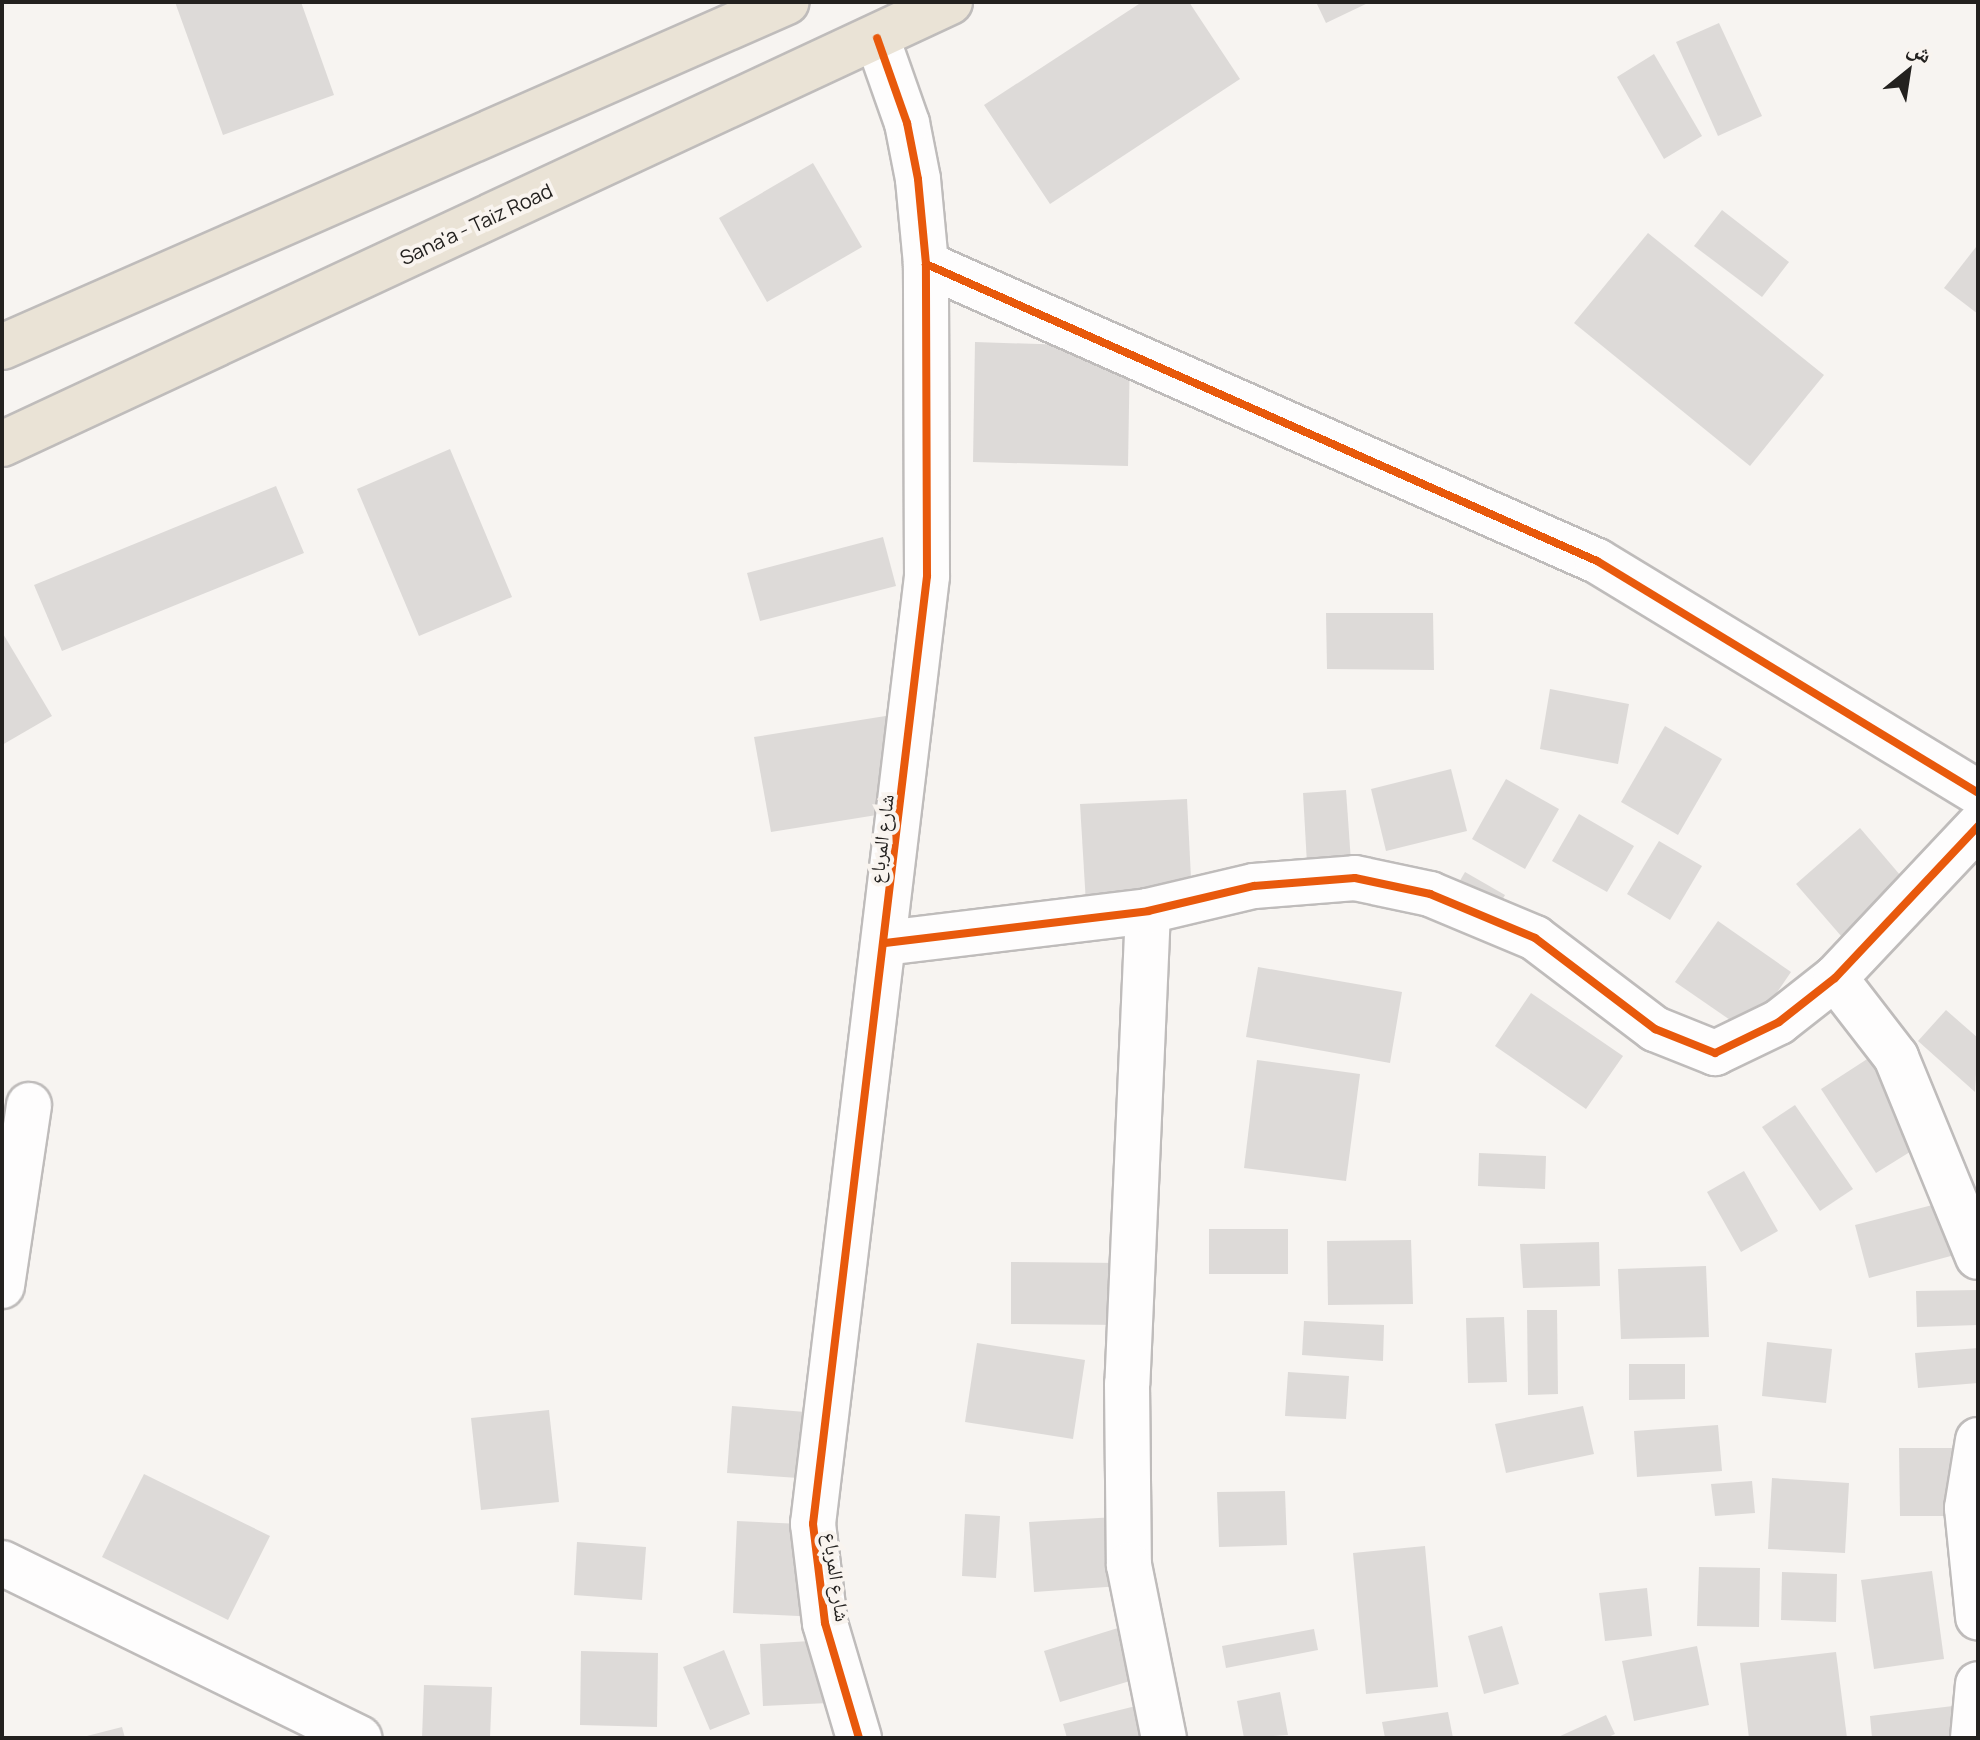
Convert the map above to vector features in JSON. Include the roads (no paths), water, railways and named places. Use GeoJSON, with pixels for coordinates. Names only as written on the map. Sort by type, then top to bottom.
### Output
{"type":"FeatureCollection","features":[{"type":"Feature","properties":{"kind":"highway"},"geometry":{"type":"LineString","coordinates":[[2,347],[787,2]]}},
{"type":"Feature","properties":{"kind":"highway","name":"Sana'a - Taiz Road"},"geometry":{"type":"LineString","coordinates":[[2,444],[950,2]]}},
{"type":"Feature","properties":{"kind":"street","name":"شارع المرباع"},"geometry":{"type":"LineString","coordinates":[[859,1738],[825,1623],[813,1524],[927,576],[926,264],[907,123],[877,38]]}},
{"type":"Feature","properties":{"kind":"street"},"geometry":{"type":"LineString","coordinates":[[926,264],[1597,561],[1978,793]]}},
{"type":"Feature","properties":{"kind":"street"},"geometry":{"type":"LineString","coordinates":[[885,943],[1148,911],[1254,886],[1355,878],[1430,894],[1535,938],[1655,1029],[1715,1053],[1779,1022],[1835,978],[1978,826]]}},
{"type":"Feature","properties":{"kind":"street"},"geometry":{"type":"LineString","coordinates":[[1148,911],[1127,1384],[1129,1565],[1164,1738]]}},
{"type":"Feature","properties":{"kind":"street"},"geometry":{"type":"LineString","coordinates":[[1835,978],[1896,1057],[1978,1257]]}},
{"type":"Feature","properties":{"kind":"street"},"geometry":{"type":"LineString","coordinates":[[2,1286],[29,1105]]}},
{"type":"Feature","properties":{"kind":"street"},"geometry":{"type":"LineString","coordinates":[[1978,1440],[1967,1508],[1978,1617]]}},
{"type":"Feature","properties":{"kind":"street"},"geometry":{"type":"LineString","coordinates":[[2,1563],[360,1738]]}},
{"type":"Feature","properties":{"kind":"street"},"geometry":{"type":"LineString","coordinates":[[1973,1738],[1978,1684]]}}]}
